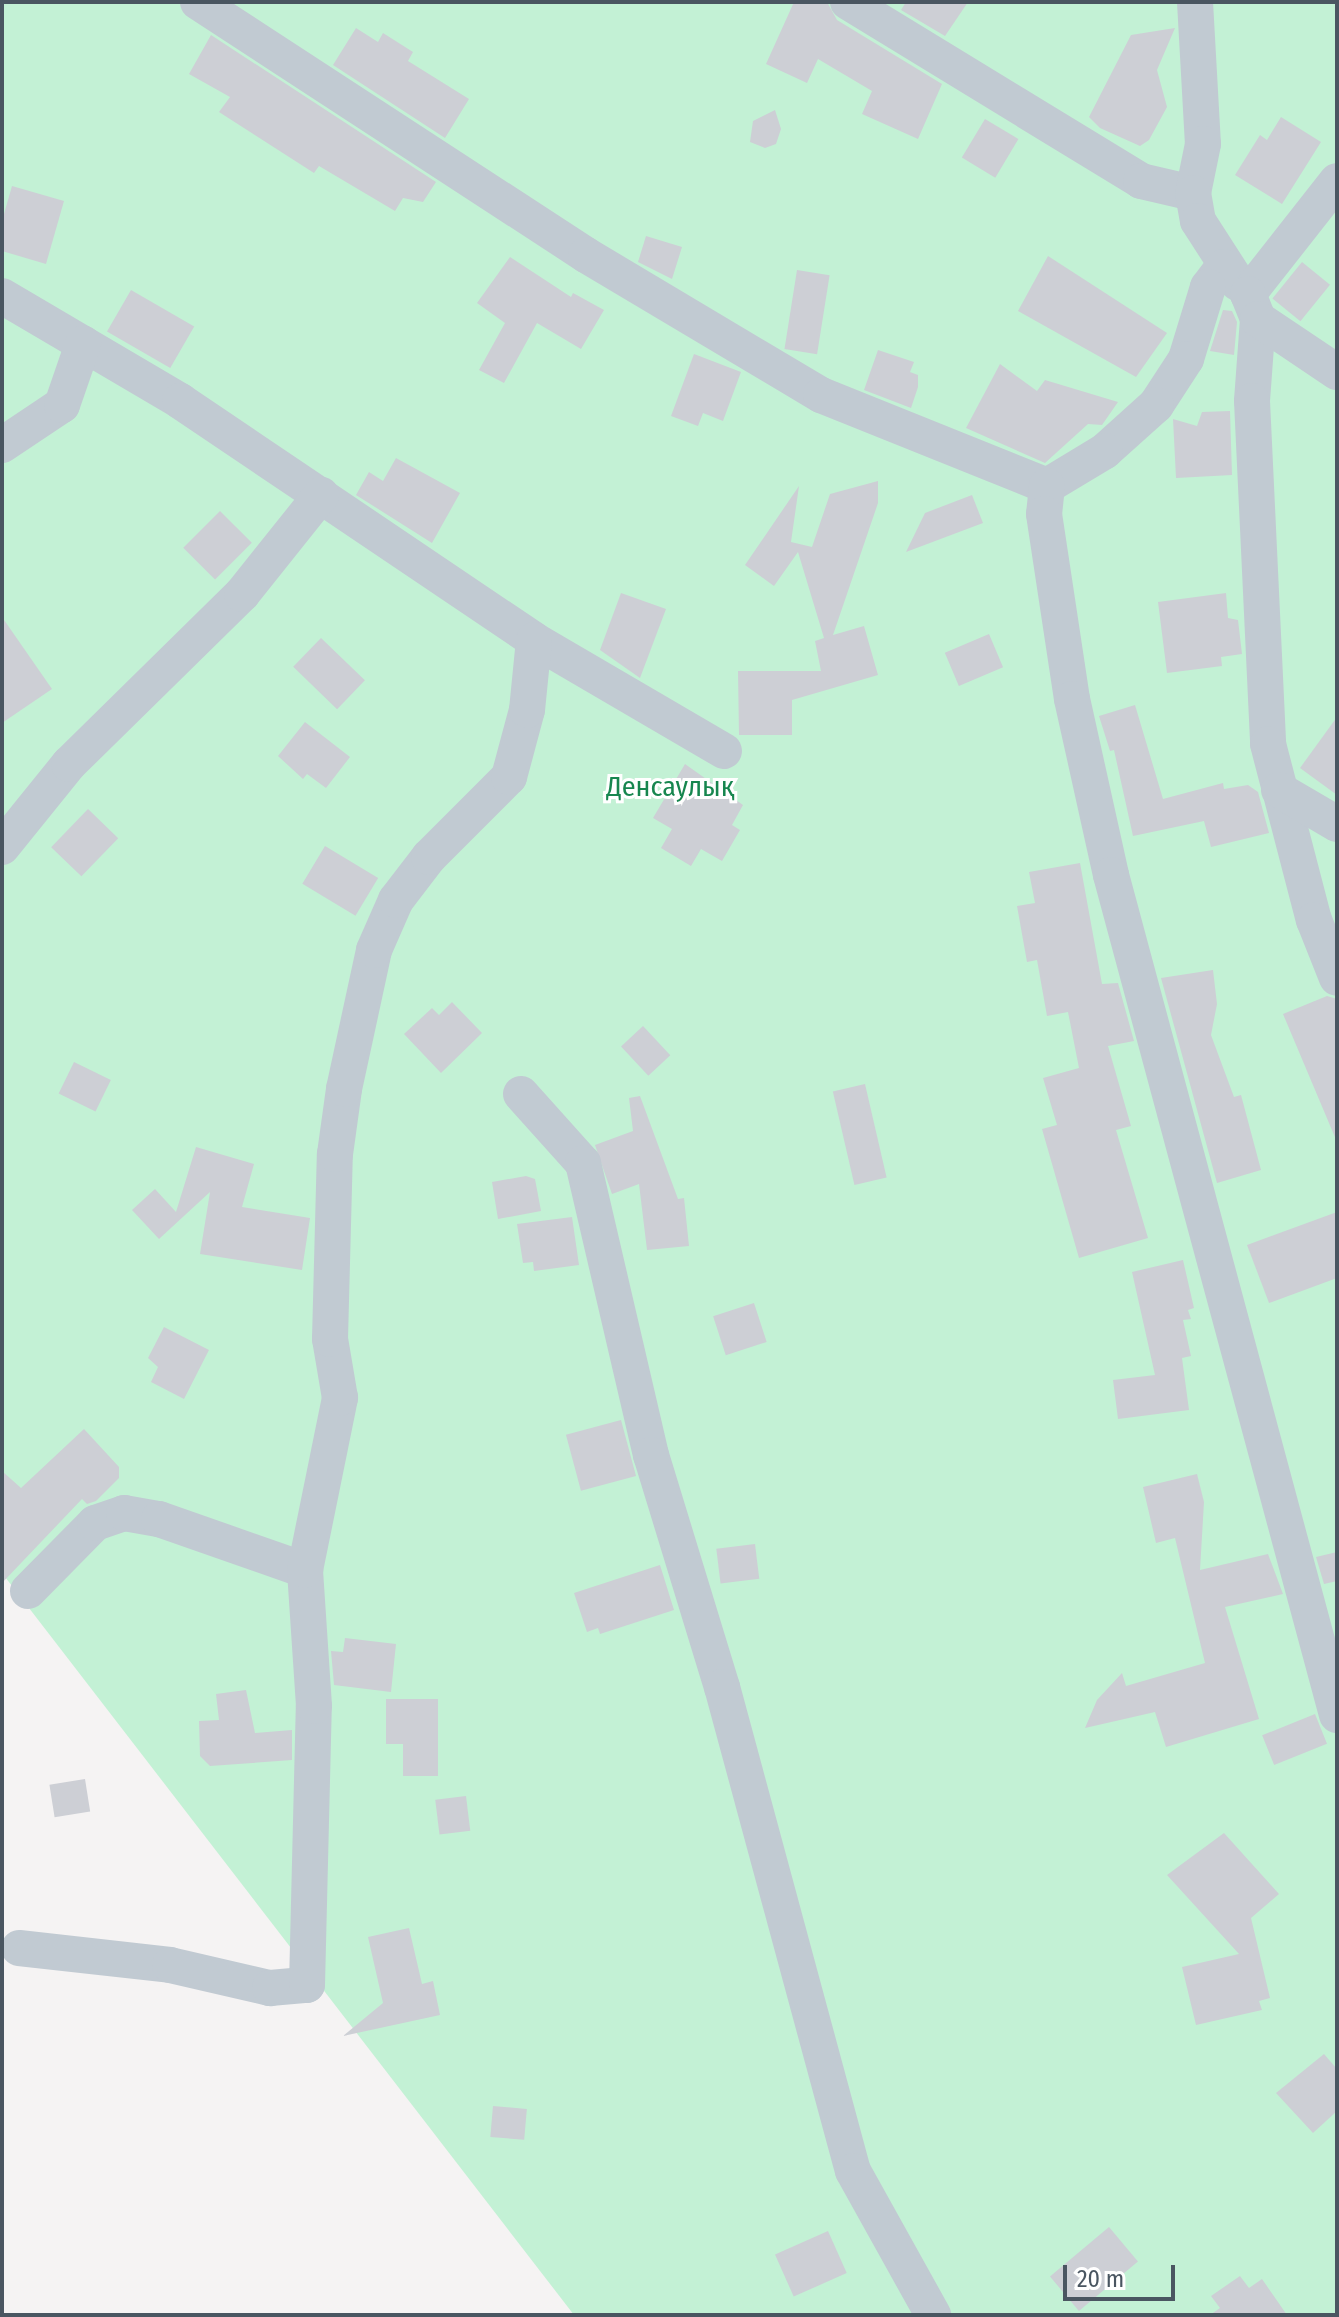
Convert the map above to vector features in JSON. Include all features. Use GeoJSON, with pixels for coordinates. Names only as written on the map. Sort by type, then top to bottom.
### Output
{"type":"FeatureCollection","features":[{"type":"Feature","properties":{"kind":"street"},"geometry":{"type":"LineString","coordinates":[[198,2],[586,255],[821,395],[1047,486]]}},
{"type":"Feature","properties":{"kind":"street"},"geometry":{"type":"LineString","coordinates":[[848,2],[924,54],[1141,181],[1193,193]]}},
{"type":"Feature","properties":{"kind":"street"},"geometry":{"type":"LineString","coordinates":[[1195,2],[1203,144],[1193,193],[1198,221],[1223,267],[1253,307],[1337,372]]}},
{"type":"Feature","properties":{"kind":"street"},"geometry":{"type":"LineString","coordinates":[[1337,181],[1253,307],[1252,401],[1268,744],[1314,920],[1337,978]]}},
{"type":"Feature","properties":{"kind":"street"},"geometry":{"type":"LineString","coordinates":[[1047,486],[1105,451],[1156,405],[1186,359],[1208,287],[1223,267]]}},
{"type":"Feature","properties":{"kind":"street"},"geometry":{"type":"LineString","coordinates":[[2,296],[321,495],[534,640],[724,751]]}},
{"type":"Feature","properties":{"kind":"street"},"geometry":{"type":"LineString","coordinates":[[2,445],[62,405],[83,344]]}},
{"type":"Feature","properties":{"kind":"street"},"geometry":{"type":"LineString","coordinates":[[1047,486],[1049,569],[1108,862],[1337,1715]]}},
{"type":"Feature","properties":{"kind":"street"},"geometry":{"type":"LineString","coordinates":[[2,847],[69,764],[271,562],[321,495]]}},
{"type":"Feature","properties":{"kind":"street"},"geometry":{"type":"LineString","coordinates":[[19,1948],[170,1965],[270,1988],[307,1985],[314,1706],[305,1570],[340,1398],[330,1339],[335,1154],[374,950],[396,900],[429,857],[509,777],[527,710],[534,640]]}},
{"type":"Feature","properties":{"kind":"street"},"geometry":{"type":"LineString","coordinates":[[1279,790],[1337,824]]}},
{"type":"Feature","properties":{"kind":"street"},"geometry":{"type":"LineString","coordinates":[[521,1094],[583,1163],[651,1455],[722,1687],[853,2171],[933,2315]]}},
{"type":"Feature","properties":{"kind":"street"},"geometry":{"type":"LineString","coordinates":[[28,1591],[95,1523],[124,1513],[159,1519],[305,1570]]}},
{"type":"Feature","properties":{"kind":"green space","name":"Денсаулық"},"geometry":{"type":"Polygon","coordinates":[[[2,2],[1337,2],[1337,2315],[574,2315],[2,1573],[2,2]]]}},
{"type":"Feature","properties":{"kind":"building"},"geometry":{"type":"Polygon","coordinates":[[[794,2],[827,2],[837,20],[942,84],[918,139],[862,114],[872,91],[818,59],[807,83],[766,64],[794,2]]]}},
{"type":"Feature","properties":{"kind":"building"},"geometry":{"type":"Polygon","coordinates":[[[906,2],[968,2],[945,36],[901,10],[906,2]]]}},
{"type":"Feature","properties":{"kind":"building"},"geometry":{"type":"Polygon","coordinates":[[[356,28],[378,42],[383,33],[413,52],[408,61],[469,99],[445,138],[333,65],[356,28]]]}},
{"type":"Feature","properties":{"kind":"building"},"geometry":{"type":"Polygon","coordinates":[[[1175,28],[1157,70],[1167,107],[1149,140],[1140,146],[1100,128],[1089,117],[1131,35],[1175,28]]]}},
{"type":"Feature","properties":{"kind":"building"},"geometry":{"type":"Polygon","coordinates":[[[211,35],[436,182],[423,202],[403,198],[395,211],[319,166],[314,173],[219,112],[230,97],[189,74],[211,35]]]}},
{"type":"Feature","properties":{"kind":"building"},"geometry":{"type":"Polygon","coordinates":[[[775,110],[781,129],[776,144],[765,148],[750,142],[753,121],[775,110]]]}},
{"type":"Feature","properties":{"kind":"building"},"geometry":{"type":"Polygon","coordinates":[[[1281,117],[1321,142],[1282,204],[1235,175],[1260,135],[1267,140],[1281,117]]]}},
{"type":"Feature","properties":{"kind":"building"},"geometry":{"type":"Polygon","coordinates":[[[985,119],[1018,139],[995,178],[962,158],[985,119]]]}},
{"type":"Feature","properties":{"kind":"building"},"geometry":{"type":"Polygon","coordinates":[[[12,186],[64,201],[46,264],[2,251],[2,221],[12,186]]]}},
{"type":"Feature","properties":{"kind":"building"},"geometry":{"type":"Polygon","coordinates":[[[646,236],[682,247],[672,279],[638,262],[646,236]]]}},
{"type":"Feature","properties":{"kind":"building"},"geometry":{"type":"Polygon","coordinates":[[[1048,256],[1167,333],[1136,377],[1018,311],[1048,256]]]}},
{"type":"Feature","properties":{"kind":"building"},"geometry":{"type":"Polygon","coordinates":[[[510,257],[571,297],[573,293],[604,310],[581,349],[537,323],[504,383],[479,370],[505,323],[477,303],[510,257]]]}},
{"type":"Feature","properties":{"kind":"building"},"geometry":{"type":"Polygon","coordinates":[[[1302,262],[1330,285],[1300,321],[1272,299],[1302,262]]]}},
{"type":"Feature","properties":{"kind":"building"},"geometry":{"type":"Polygon","coordinates":[[[797,270],[830,275],[817,354],[784,349],[797,270]]]}},
{"type":"Feature","properties":{"kind":"building"},"geometry":{"type":"Polygon","coordinates":[[[131,290],[194,326],[170,368],[107,332],[131,290]]]}},
{"type":"Feature","properties":{"kind":"building"},"geometry":{"type":"Polygon","coordinates":[[[1223,310],[1232,311],[1237,322],[1234,355],[1210,351],[1223,310]]]}},
{"type":"Feature","properties":{"kind":"building"},"geometry":{"type":"Polygon","coordinates":[[[878,350],[914,362],[910,372],[918,375],[918,387],[911,408],[864,390],[878,350]]]}},
{"type":"Feature","properties":{"kind":"building"},"geometry":{"type":"Polygon","coordinates":[[[694,354],[741,372],[723,421],[703,413],[698,426],[671,416],[694,354]]]}},
{"type":"Feature","properties":{"kind":"building"},"geometry":{"type":"Polygon","coordinates":[[[1000,364],[1037,391],[1045,380],[1118,402],[1102,425],[1088,424],[1045,463],[966,428],[1000,364]]]}},
{"type":"Feature","properties":{"kind":"building"},"geometry":{"type":"Polygon","coordinates":[[[1230,411],[1232,475],[1176,478],[1173,419],[1197,426],[1202,412],[1230,411]]]}},
{"type":"Feature","properties":{"kind":"building"},"geometry":{"type":"Polygon","coordinates":[[[396,458],[460,493],[432,543],[356,495],[369,472],[383,481],[396,458]]]}},
{"type":"Feature","properties":{"kind":"building"},"geometry":{"type":"Polygon","coordinates":[[[878,481],[878,503],[833,635],[864,626],[878,675],[792,700],[792,735],[739,735],[738,671],[821,671],[815,641],[824,638],[798,552],[774,586],[745,565],[799,486],[791,542],[812,547],[830,494],[878,481]]]}},
{"type":"Feature","properties":{"kind":"building"},"geometry":{"type":"Polygon","coordinates":[[[972,495],[983,523],[906,552],[925,513],[972,495]]]}},
{"type":"Feature","properties":{"kind":"building"},"geometry":{"type":"Polygon","coordinates":[[[220,511],[252,543],[215,580],[183,548],[220,511]]]}},
{"type":"Feature","properties":{"kind":"building"},"geometry":{"type":"Polygon","coordinates":[[[621,593],[666,609],[640,678],[600,650],[621,593]]]}},
{"type":"Feature","properties":{"kind":"building"},"geometry":{"type":"Polygon","coordinates":[[[1226,593],[1228,618],[1238,620],[1242,654],[1221,657],[1222,666],[1167,673],[1158,602],[1226,593]]]}},
{"type":"Feature","properties":{"kind":"building"},"geometry":{"type":"Polygon","coordinates":[[[2,617],[52,689],[2,723],[2,617]]]}},
{"type":"Feature","properties":{"kind":"building"},"geometry":{"type":"Polygon","coordinates":[[[989,634],[1003,667],[959,686],[945,653],[989,634]]]}},
{"type":"Feature","properties":{"kind":"building"},"geometry":{"type":"Polygon","coordinates":[[[321,638],[365,680],[337,709],[293,667],[321,638]]]}},
{"type":"Feature","properties":{"kind":"building"},"geometry":{"type":"Polygon","coordinates":[[[1135,705],[1163,799],[1223,783],[1224,789],[1248,785],[1258,792],[1269,833],[1211,847],[1204,821],[1133,836],[1114,750],[1110,751],[1099,716],[1135,705]]]}},
{"type":"Feature","properties":{"kind":"building"},"geometry":{"type":"Polygon","coordinates":[[[1337,717],[1337,795],[1300,768],[1337,717]]]}},
{"type":"Feature","properties":{"kind":"building"},"geometry":{"type":"Polygon","coordinates":[[[305,722],[350,757],[326,788],[307,774],[303,779],[278,756],[305,722]]]}},
{"type":"Feature","properties":{"kind":"building"},"geometry":{"type":"Polygon","coordinates":[[[685,764],[743,805],[732,825],[740,830],[722,861],[701,849],[691,866],[661,848],[672,829],[653,818],[685,764]]]}},
{"type":"Feature","properties":{"kind":"building"},"geometry":{"type":"Polygon","coordinates":[[[88,809],[118,838],[81,876],[51,847],[88,809]]]}},
{"type":"Feature","properties":{"kind":"building"},"geometry":{"type":"Polygon","coordinates":[[[325,846],[378,878],[355,916],[302,884],[325,846]]]}},
{"type":"Feature","properties":{"kind":"building"},"geometry":{"type":"Polygon","coordinates":[[[1080,863],[1102,984],[1118,983],[1134,1041],[1108,1046],[1131,1126],[1116,1130],[1148,1238],[1079,1258],[1042,1129],[1057,1125],[1043,1078],[1079,1068],[1068,1012],[1047,1016],[1037,960],[1027,962],[1017,906],[1035,903],[1029,872],[1080,863]]]}},
{"type":"Feature","properties":{"kind":"building"},"geometry":{"type":"Polygon","coordinates":[[[1213,970],[1217,1004],[1211,1035],[1234,1097],[1241,1095],[1261,1170],[1217,1183],[1161,978],[1213,970]]]}},
{"type":"Feature","properties":{"kind":"building"},"geometry":{"type":"Polygon","coordinates":[[[1327,996],[1337,999],[1337,1142],[1283,1014],[1327,996]]]}},
{"type":"Feature","properties":{"kind":"building"},"geometry":{"type":"Polygon","coordinates":[[[452,1002],[482,1033],[441,1073],[404,1034],[432,1008],[439,1015],[452,1002]]]}},
{"type":"Feature","properties":{"kind":"building"},"geometry":{"type":"Polygon","coordinates":[[[643,1026],[670,1055],[648,1076],[621,1046],[643,1026]]]}},
{"type":"Feature","properties":{"kind":"building"},"geometry":{"type":"Polygon","coordinates":[[[74,1062],[111,1080],[96,1111],[59,1093],[74,1062]]]}},
{"type":"Feature","properties":{"kind":"building"},"geometry":{"type":"Polygon","coordinates":[[[865,1084],[887,1178],[854,1185],[833,1091],[865,1084]]]}},
{"type":"Feature","properties":{"kind":"building"},"geometry":{"type":"Polygon","coordinates":[[[640,1096],[678,1199],[684,1198],[689,1246],[647,1250],[639,1184],[612,1194],[595,1145],[633,1131],[629,1098],[640,1096]]]}},
{"type":"Feature","properties":{"kind":"building"},"geometry":{"type":"Polygon","coordinates":[[[196,1147],[254,1164],[242,1207],[310,1218],[302,1270],[200,1254],[210,1192],[159,1239],[132,1210],[155,1189],[176,1212],[196,1147]]]}},
{"type":"Feature","properties":{"kind":"building"},"geometry":{"type":"Polygon","coordinates":[[[526,1176],[535,1179],[541,1211],[498,1219],[492,1182],[526,1176]]]}},
{"type":"Feature","properties":{"kind":"building"},"geometry":{"type":"Polygon","coordinates":[[[1337,1212],[1337,1278],[1269,1303],[1247,1245],[1337,1212]]]}},
{"type":"Feature","properties":{"kind":"building"},"geometry":{"type":"Polygon","coordinates":[[[572,1217],[579,1265],[534,1271],[533,1262],[523,1263],[517,1224],[572,1217]]]}},
{"type":"Feature","properties":{"kind":"building"},"geometry":{"type":"Polygon","coordinates":[[[1183,1260],[1194,1308],[1188,1310],[1191,1319],[1183,1320],[1191,1356],[1182,1358],[1189,1410],[1118,1419],[1113,1380],[1155,1375],[1132,1272],[1183,1260]]]}},
{"type":"Feature","properties":{"kind":"building"},"geometry":{"type":"Polygon","coordinates":[[[754,1303],[767,1342],[726,1355],[713,1316],[754,1303]]]}},
{"type":"Feature","properties":{"kind":"building"},"geometry":{"type":"Polygon","coordinates":[[[164,1327],[209,1350],[184,1399],[151,1382],[158,1367],[148,1358],[164,1327]]]}},
{"type":"Feature","properties":{"kind":"building"},"geometry":{"type":"Polygon","coordinates":[[[621,1420],[636,1476],[581,1491],[566,1435],[621,1420]]]}},
{"type":"Feature","properties":{"kind":"building"},"geometry":{"type":"Polygon","coordinates":[[[84,1429],[119,1467],[119,1478],[96,1501],[87,1504],[82,1499],[2,1583],[2,1471],[21,1488],[84,1429]]]}},
{"type":"Feature","properties":{"kind":"building"},"geometry":{"type":"Polygon","coordinates":[[[1197,1474],[1204,1502],[1200,1570],[1268,1554],[1283,1594],[1225,1607],[1259,1719],[1166,1747],[1155,1712],[1085,1728],[1097,1700],[1122,1673],[1126,1686],[1205,1663],[1175,1538],[1156,1543],[1143,1487],[1197,1474]]]}},
{"type":"Feature","properties":{"kind":"building"},"geometry":{"type":"Polygon","coordinates":[[[755,1544],[759,1579],[721,1583],[716,1549],[755,1544]]]}},
{"type":"Feature","properties":{"kind":"building"},"geometry":{"type":"Polygon","coordinates":[[[1337,1552],[1337,1581],[1324,1584],[1316,1557],[1337,1552]]]}},
{"type":"Feature","properties":{"kind":"building"},"geometry":{"type":"Polygon","coordinates":[[[660,1565],[674,1610],[600,1634],[598,1628],[587,1632],[574,1593],[660,1565]]]}},
{"type":"Feature","properties":{"kind":"building"},"geometry":{"type":"Polygon","coordinates":[[[345,1638],[396,1644],[391,1692],[334,1685],[331,1651],[343,1652],[345,1638]]]}},
{"type":"Feature","properties":{"kind":"building"},"geometry":{"type":"Polygon","coordinates":[[[246,1690],[255,1733],[292,1730],[292,1760],[210,1766],[200,1756],[199,1721],[219,1720],[216,1694],[246,1690]]]}},
{"type":"Feature","properties":{"kind":"building"},"geometry":{"type":"Polygon","coordinates":[[[386,1699],[438,1699],[438,1776],[403,1776],[403,1744],[386,1744],[386,1699]]]}},
{"type":"Feature","properties":{"kind":"building"},"geometry":{"type":"Polygon","coordinates":[[[1315,1714],[1327,1744],[1274,1765],[1262,1735],[1315,1714]]]}},
{"type":"Feature","properties":{"kind":"building"},"geometry":{"type":"Polygon","coordinates":[[[85,1779],[90,1812],[55,1817],[49,1785],[85,1779]]]}},
{"type":"Feature","properties":{"kind":"building"},"geometry":{"type":"Polygon","coordinates":[[[466,1796],[470,1831],[439,1835],[435,1800],[466,1796]]]}},
{"type":"Feature","properties":{"kind":"building"},"geometry":{"type":"Polygon","coordinates":[[[1224,1833],[1279,1894],[1251,1918],[1270,1998],[1259,2001],[1262,2010],[1196,2025],[1182,1967],[1239,1954],[1167,1875],[1224,1833]]]}},
{"type":"Feature","properties":{"kind":"building"},"geometry":{"type":"Polygon","coordinates":[[[409,1928],[422,1984],[433,1981],[440,2015],[343,2036],[383,2003],[368,1937],[409,1928]]]}},
{"type":"Feature","properties":{"kind":"building"},"geometry":{"type":"Polygon","coordinates":[[[1324,2054],[1337,2069],[1337,2111],[1313,2133],[1276,2093],[1324,2054]]]}},
{"type":"Feature","properties":{"kind":"building"},"geometry":{"type":"Polygon","coordinates":[[[493,2106],[527,2109],[524,2140],[490,2137],[493,2106]]]}},
{"type":"Feature","properties":{"kind":"building"},"geometry":{"type":"Polygon","coordinates":[[[1109,2227],[1138,2261],[1079,2311],[1050,2276],[1109,2227]]]}},
{"type":"Feature","properties":{"kind":"building"},"geometry":{"type":"Polygon","coordinates":[[[828,2231],[847,2273],[794,2297],[775,2255],[828,2231]]]}},
{"type":"Feature","properties":{"kind":"building"},"geometry":{"type":"Polygon","coordinates":[[[1240,2276],[1249,2288],[1262,2279],[1287,2315],[1210,2315],[1220,2308],[1211,2296],[1240,2276]]]}}]}
